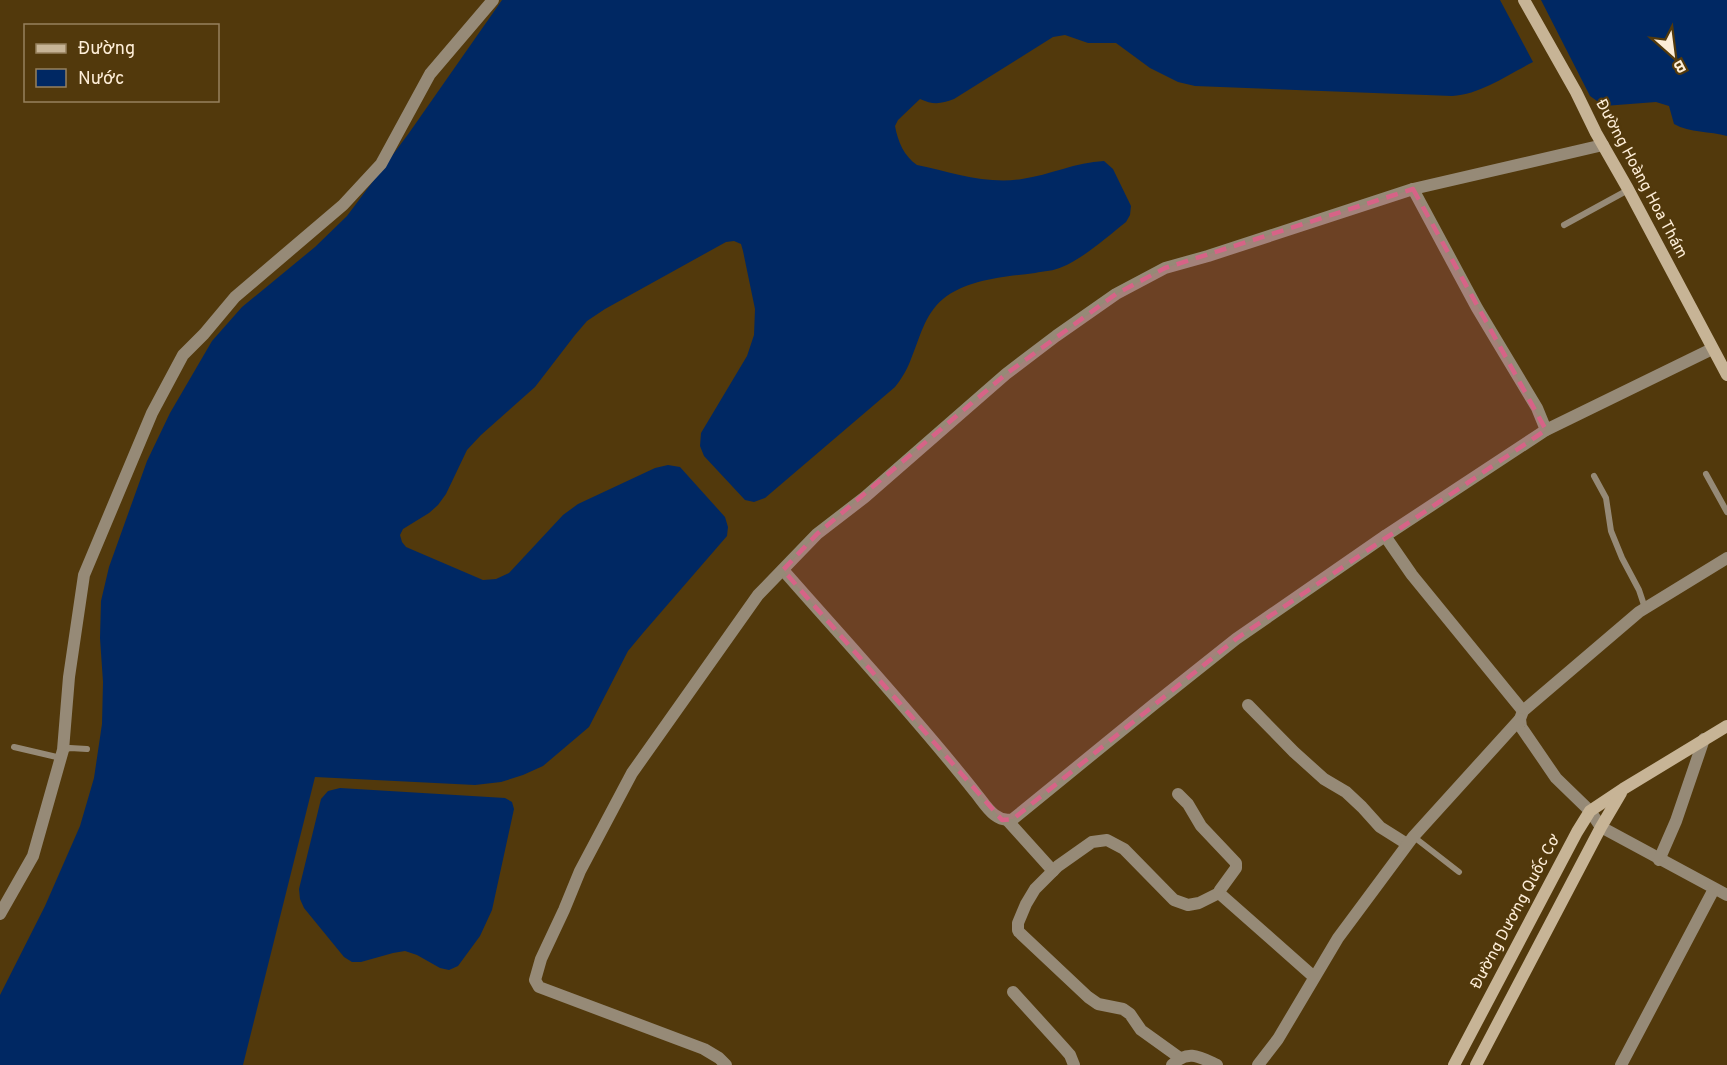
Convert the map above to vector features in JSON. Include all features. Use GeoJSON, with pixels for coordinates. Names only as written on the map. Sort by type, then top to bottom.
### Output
{"type":"FeatureCollection","features":[{"type":"Feature","properties":{"kind":"main road","name":"Đường Hoàng Hoa Thám"},"geometry":{"type":"LineString","coordinates":[[1524,0],[1576,92],[1727,375]]}},
{"type":"Feature","properties":{"kind":"main road","name":"Đường Dương Quốc Cơ"},"geometry":{"type":"LineString","coordinates":[[1454,1065],[1577,832],[1590,812],[1623,789],[1727,726]]}},
{"type":"Feature","properties":{"kind":"main road","name":"Đường Dương Quốc Cơ"},"geometry":{"type":"LineString","coordinates":[[1476,1065],[1623,789]]}},
{"type":"Feature","properties":{"kind":"street"},"geometry":{"type":"LineString","coordinates":[[0,914],[33,856],[62,754],[69,677],[84,575],[152,413],[183,355],[235,297],[343,205],[381,164],[430,74],[493,0]]}},
{"type":"Feature","properties":{"kind":"street"},"geometry":{"type":"LineString","coordinates":[[726,1065],[704,1049],[539,987],[535,980],[541,959],[580,870],[632,773],[758,595],[817,534],[865,497],[1006,374],[1116,294],[1164,268],[1208,256],[1413,189],[1603,145]]}},
{"type":"Feature","properties":{"kind":"street"},"geometry":{"type":"LineString","coordinates":[[1413,189],[1477,308],[1537,408],[1546,430]]}},
{"type":"Feature","properties":{"kind":"street"},"geometry":{"type":"LineString","coordinates":[[783,570],[952,762],[992,813],[1002,820],[1013,819],[1236,639],[1546,430],[1712,349]]}},
{"type":"Feature","properties":{"kind":"street"},"geometry":{"type":"LineString","coordinates":[[1386,539],[1412,576],[1521,715],[1521,726],[1556,778],[1590,812],[1601,827],[1727,895]]}},
{"type":"Feature","properties":{"kind":"street"},"geometry":{"type":"LineString","coordinates":[[1258,1065],[1278,1039],[1338,938],[1410,840],[1521,715],[1645,608],[1727,558]]}},
{"type":"Feature","properties":{"kind":"street"},"geometry":{"type":"LineString","coordinates":[[1248,705],[1294,752],[1324,779],[1346,792],[1380,827],[1410,840]]}},
{"type":"Feature","properties":{"kind":"street"},"geometry":{"type":"LineString","coordinates":[[1659,860],[1676,822],[1704,739]]}},
{"type":"Feature","properties":{"kind":"street"},"geometry":{"type":"LineString","coordinates":[[1178,794],[1188,804],[1201,826],[1236,863],[1236,868],[1220,893],[1188,905],[1174,900],[1124,849],[1107,840],[1092,842],[1053,871],[1035,888],[1018,923],[1018,931],[1088,997],[1098,1004],[1123,1009],[1130,1014],[1141,1030],[1176,1061],[1196,1056],[1217,1065]]}},
{"type":"Feature","properties":{"kind":"street"},"geometry":{"type":"LineString","coordinates":[[1008,820],[1053,871]]}},
{"type":"Feature","properties":{"kind":"street"},"geometry":{"type":"LineString","coordinates":[[1621,1065],[1714,889]]}},
{"type":"Feature","properties":{"kind":"street"},"geometry":{"type":"LineString","coordinates":[[1220,893],[1314,977]]}},
{"type":"Feature","properties":{"kind":"street"},"geometry":{"type":"LineString","coordinates":[[1013,992],[1068,1062]]}},
{"type":"Feature","properties":{"kind":"lane"},"geometry":{"type":"LineString","coordinates":[[1564,225],[1628,189]]}},
{"type":"Feature","properties":{"kind":"lane"},"geometry":{"type":"LineString","coordinates":[[1706,474],[1727,512]]}},
{"type":"Feature","properties":{"kind":"lane"},"geometry":{"type":"LineString","coordinates":[[1594,476],[1606,498],[1611,531],[1622,558],[1640,590],[1645,608]]}},
{"type":"Feature","properties":{"kind":"lane"},"geometry":{"type":"LineString","coordinates":[[14,747],[62,754],[70,748],[87,749]]}},
{"type":"Feature","properties":{"kind":"lane"},"geometry":{"type":"LineString","coordinates":[[1410,840],[1459,872]]}},
{"type":"Feature","properties":{"kind":"highlighted area"},"geometry":{"type":"Polygon","coordinates":[[[1413,189],[1546,430],[1236,639],[1013,819],[1002,820],[783,570],[817,534],[1006,374],[1116,294],[1165,268],[1413,189]]]}},
{"type":"Feature","properties":{"kind":"water"},"geometry":{"type":"Polygon","coordinates":[[[502,0],[1500,0],[1533,62],[1484,88],[1452,96],[1195,86],[1178,82],[1150,68],[1116,43],[1088,43],[1065,35],[1053,37],[954,99],[937,103],[920,99],[898,120],[895,126],[902,148],[917,165],[969,177],[1009,180],[1104,161],[1113,169],[1131,206],[1126,222],[1087,253],[1059,268],[975,283],[943,299],[927,319],[908,367],[895,387],[765,498],[754,502],[745,500],[704,456],[700,446],[701,433],[747,356],[754,335],[755,309],[741,244],[734,241],[726,242],[587,321],[535,387],[467,450],[446,494],[438,505],[403,529],[400,535],[406,547],[483,580],[496,579],[509,573],[563,515],[578,504],[655,468],[668,465],[680,467],[725,517],[728,527],[727,536],[628,651],[589,727],[543,766],[501,782],[475,785],[315,777],[243,1065],[0,1065],[0,995],[45,906],[80,826],[94,778],[102,724],[101,601],[109,567],[147,461],[170,413],[212,341],[242,307],[315,247],[347,216],[409,133],[502,0]]]}},
{"type":"Feature","properties":{"kind":"water"},"geometry":{"type":"Polygon","coordinates":[[[1541,0],[1727,0],[1727,136],[1687,129],[1674,124],[1669,106],[1656,102],[1604,106],[1590,96],[1541,0]]]}},
{"type":"Feature","properties":{"kind":"water"},"geometry":{"type":"Polygon","coordinates":[[[340,788],[505,798],[512,802],[514,809],[492,910],[480,936],[458,966],[449,970],[440,968],[405,951],[361,962],[352,962],[344,957],[304,908],[299,889],[321,799],[328,791],[340,788]]]}}]}
